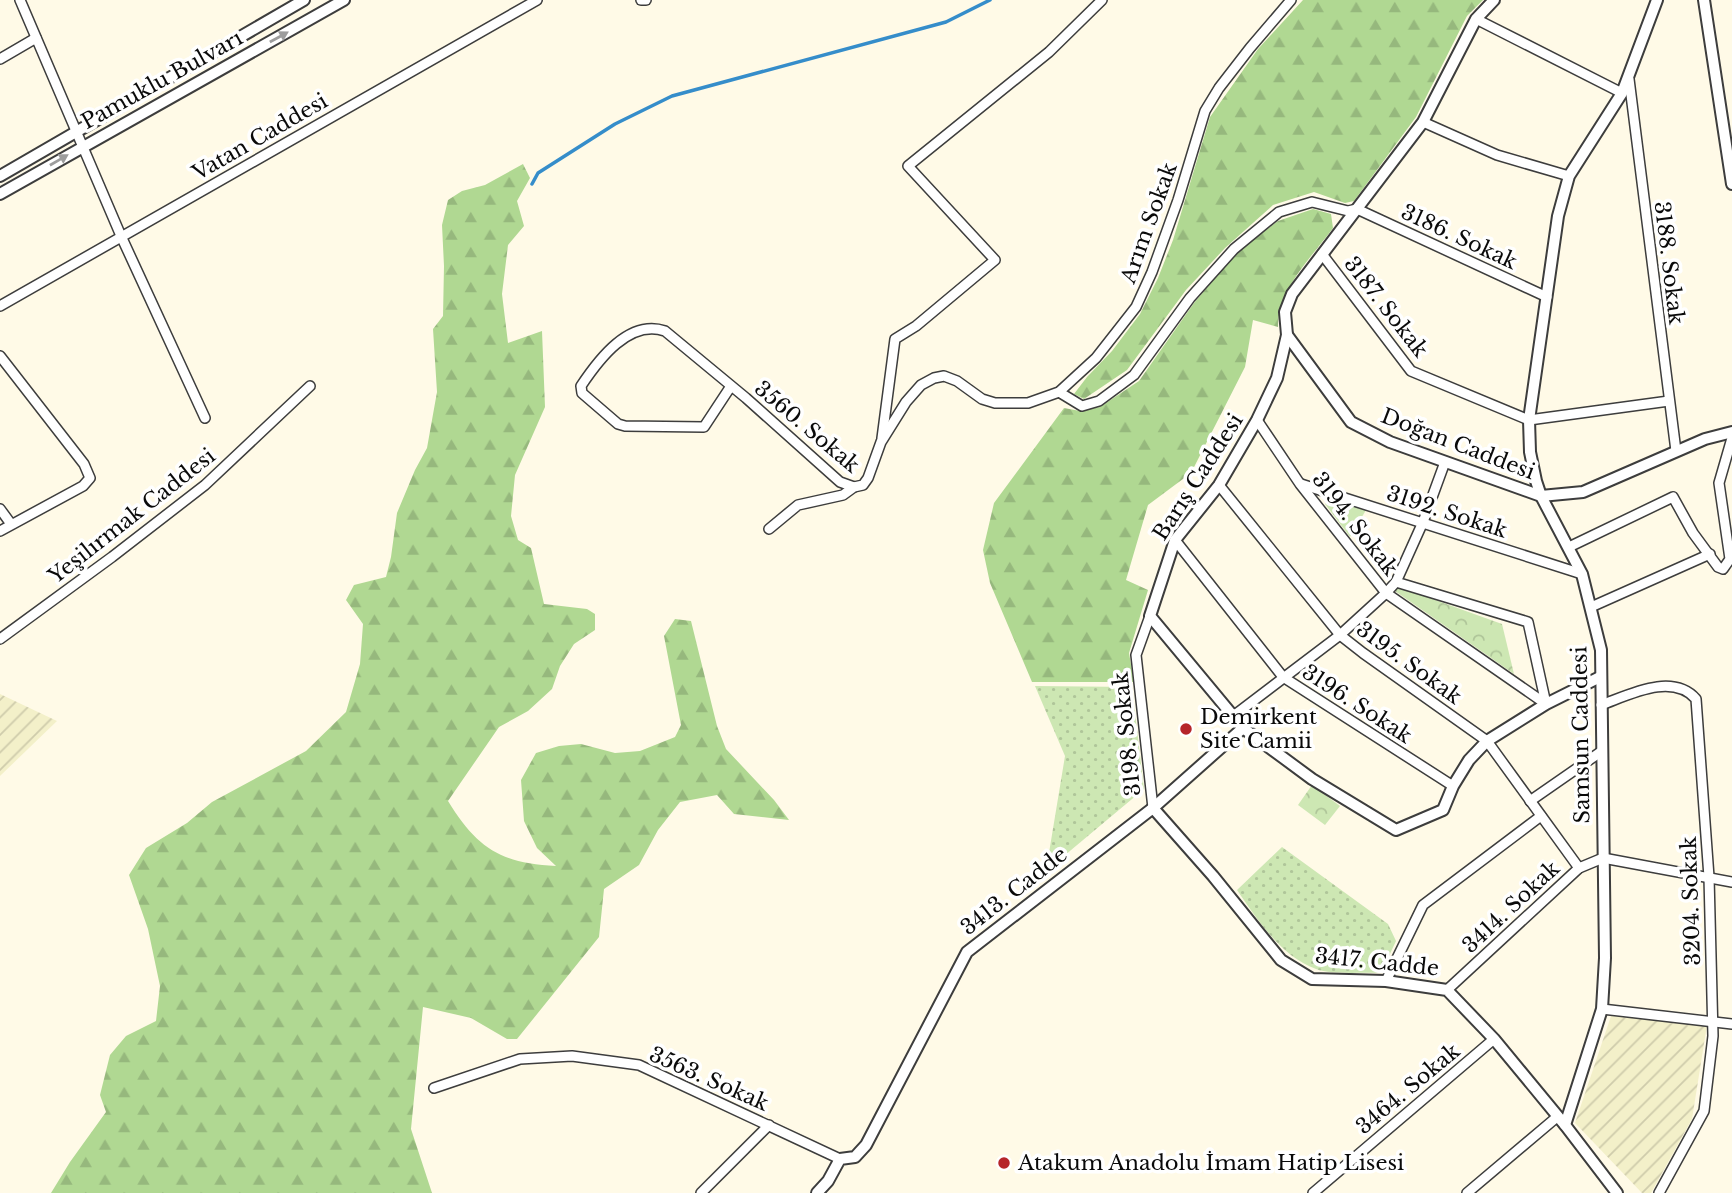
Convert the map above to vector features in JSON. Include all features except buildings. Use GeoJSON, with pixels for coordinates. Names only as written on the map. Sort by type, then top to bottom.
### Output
{"type":"FeatureCollection","features":[{"type":"Feature","properties":{"kind":"street"},"geometry":{"type":"LineString","coordinates":[[20,0],[121,236],[205,418]]}},
{"type":"Feature","properties":{"kind":"street"},"geometry":{"type":"LineString","coordinates":[[0,176],[304,0]]}},
{"type":"Feature","properties":{"kind":"street","name":"Pamuklu Bulvarı"},"geometry":{"type":"LineString","coordinates":[[0,194],[344,0]]}},
{"type":"Feature","properties":{"kind":"street","name":"Vatan Caddesi"},"geometry":{"type":"LineString","coordinates":[[0,306],[537,0]]}},
{"type":"Feature","properties":{"kind":"street"},"geometry":{"type":"LineString","coordinates":[[854,487],[863,485],[868,478],[881,442],[895,339],[916,326],[995,260],[908,166],[1049,52],[1102,0]]}},
{"type":"Feature","properties":{"kind":"street","name":"Arım Sokak"},"geometry":{"type":"LineString","coordinates":[[881,442],[906,402],[921,385],[934,379],[944,376],[957,381],[982,399],[995,403],[1028,403],[1059,393],[1096,358],[1136,307],[1152,272],[1178,200],[1205,111],[1250,48],[1292,0]]}},
{"type":"Feature","properties":{"kind":"street","name":"Barış Caddesi"},"geometry":{"type":"LineString","coordinates":[[1150,616],[1175,540],[1219,485],[1257,420],[1277,378],[1287,335],[1284,312],[1292,294],[1423,122],[1476,19],[1494,0]]}},
{"type":"Feature","properties":{"kind":"street","name":"Samsun Caddesi"},"geometry":{"type":"LineString","coordinates":[[1565,1125],[1602,1009],[1605,958],[1601,650],[1583,574],[1541,496],[1530,452],[1530,420],[1558,216],[1569,176],[1629,79],[1657,0]]}},
{"type":"Feature","properties":{"kind":"street"},"geometry":{"type":"LineString","coordinates":[[1704,0],[1732,184]]}},
{"type":"Feature","properties":{"kind":"street"},"geometry":{"type":"LineString","coordinates":[[1476,19],[1622,93]]}},
{"type":"Feature","properties":{"kind":"street"},"geometry":{"type":"LineString","coordinates":[[0,59],[36,38]]}},
{"type":"Feature","properties":{"kind":"street","name":"3188. Sokak"},"geometry":{"type":"LineString","coordinates":[[1629,79],[1676,451]]}},
{"type":"Feature","properties":{"kind":"street"},"geometry":{"type":"LineString","coordinates":[[1423,122],[1497,155],[1569,176]]}},
{"type":"Feature","properties":{"kind":"street"},"geometry":{"type":"LineString","coordinates":[[1059,393],[1082,405],[1098,401],[1134,375],[1190,298],[1234,249],[1279,212],[1312,202],[1348,211],[1357,209]]}},
{"type":"Feature","properties":{"kind":"street"},"geometry":{"type":"LineString","coordinates":[[1337,209],[1340,231]]}},
{"type":"Feature","properties":{"kind":"street","name":"3186. Sokak"},"geometry":{"type":"LineString","coordinates":[[1357,209],[1547,298]]}},
{"type":"Feature","properties":{"kind":"street","name":"3187. Sokak"},"geometry":{"type":"LineString","coordinates":[[1322,254],[1410,371],[1530,420],[1669,401]]}},
{"type":"Feature","properties":{"kind":"street","name":"3560. Sokak"},"geometry":{"type":"LineString","coordinates":[[730,386],[704,427],[618,424],[582,393],[581,386],[626,336],[640,328],[653,327],[665,331],[677,339],[840,482],[854,487]]}},
{"type":"Feature","properties":{"kind":"street","name":"Doğan Caddesi"},"geometry":{"type":"LineString","coordinates":[[1287,335],[1351,422],[1390,442],[1541,496],[1583,492],[1705,439],[1732,432]]}},
{"type":"Feature","properties":{"kind":"street"},"geometry":{"type":"LineString","coordinates":[[0,356],[84,464],[90,478],[83,486],[0,531]]}},
{"type":"Feature","properties":{"kind":"street","name":"Yeşilırmak Caddesi"},"geometry":{"type":"LineString","coordinates":[[0,639],[113,557],[205,485],[310,386]]}},
{"type":"Feature","properties":{"kind":"street","name":"3194. Sokak"},"geometry":{"type":"LineString","coordinates":[[1257,420],[1300,484],[1386,593],[1546,705]]}},
{"type":"Feature","properties":{"kind":"street"},"geometry":{"type":"LineString","coordinates":[[1569,547],[1673,497],[1693,533],[1718,567],[1723,569],[1730,559],[1719,483],[1732,438]]}},
{"type":"Feature","properties":{"kind":"street"},"geometry":{"type":"LineString","coordinates":[[1232,717],[1340,635],[1386,593],[1395,582],[1423,522],[1445,462]]}},
{"type":"Feature","properties":{"kind":"street","name":"3192. Sokak"},"geometry":{"type":"LineString","coordinates":[[1300,484],[1583,574]]}},
{"type":"Feature","properties":{"kind":"street","name":"3195. Sokak"},"geometry":{"type":"LineString","coordinates":[[1219,485],[1340,635],[1487,740],[1578,868]]}},
{"type":"Feature","properties":{"kind":"street","name":"3560. Sokak"},"geometry":{"type":"LineString","coordinates":[[769,529],[799,505],[843,495],[854,487]]}},
{"type":"Feature","properties":{"kind":"street"},"geometry":{"type":"LineString","coordinates":[[0,509],[11,524]]}},
{"type":"Feature","properties":{"kind":"street","name":"3196. Sokak"},"geometry":{"type":"LineString","coordinates":[[1175,540],[1283,677],[1452,786]]}},
{"type":"Feature","properties":{"kind":"street"},"geometry":{"type":"LineString","coordinates":[[1591,607],[1710,554]]}},
{"type":"Feature","properties":{"kind":"street"},"geometry":{"type":"LineString","coordinates":[[1395,582],[1528,622],[1546,705]]}},
{"type":"Feature","properties":{"kind":"street"},"geometry":{"type":"LineString","coordinates":[[1150,616],[1243,728],[1312,779],[1396,830],[1443,810],[1452,786],[1469,760],[1487,740],[1600,677]]}},
{"type":"Feature","properties":{"kind":"street","name":"3198. Sokak"},"geometry":{"type":"LineString","coordinates":[[1150,616],[1136,655],[1153,808]]}},
{"type":"Feature","properties":{"kind":"street","name":"3204. Sokak"},"geometry":{"type":"LineString","coordinates":[[1601,705],[1654,688],[1678,686],[1688,690],[1696,699],[1709,877],[1713,1036],[1703,1111],[1659,1193]]}},
{"type":"Feature","properties":{"kind":"street","name":"3413. Cadde"},"geometry":{"type":"LineString","coordinates":[[817,1193],[828,1181],[840,1159],[855,1157],[866,1145],[967,952],[1153,808],[1243,728]]}},
{"type":"Feature","properties":{"kind":"street"},"geometry":{"type":"LineString","coordinates":[[1530,801],[1602,751]]}},
{"type":"Feature","properties":{"kind":"street","name":"3417. Cadde"},"geometry":{"type":"LineString","coordinates":[[1153,808],[1281,960],[1312,979],[1386,981],[1447,990],[1494,1039],[1618,1193]]}},
{"type":"Feature","properties":{"kind":"street"},"geometry":{"type":"LineString","coordinates":[[1386,981],[1423,905],[1541,816]]}},
{"type":"Feature","properties":{"kind":"street"},"geometry":{"type":"LineString","coordinates":[[1603,858],[1732,882]]}},
{"type":"Feature","properties":{"kind":"street","name":"3414. Sokak"},"geometry":{"type":"LineString","coordinates":[[1447,990],[1578,868],[1603,858]]}},
{"type":"Feature","properties":{"kind":"street"},"geometry":{"type":"LineString","coordinates":[[1602,1009],[1732,1024]]}},
{"type":"Feature","properties":{"kind":"street","name":"3464. Sokak"},"geometry":{"type":"LineString","coordinates":[[1313,1193],[1494,1039]]}},
{"type":"Feature","properties":{"kind":"street","name":"3563. Sokak"},"geometry":{"type":"LineString","coordinates":[[435,1088],[520,1059],[572,1056],[639,1065],[840,1159]]}},
{"type":"Feature","properties":{"kind":"street"},"geometry":{"type":"LineString","coordinates":[[1467,1193],[1557,1116]]}},
{"type":"Feature","properties":{"kind":"street"},"geometry":{"type":"LineString","coordinates":[[701,1193],[769,1125]]}},
{"type":"Feature","properties":{"kind":"shaded area"},"geometry":{"type":"Polygon","coordinates":[[[0,694],[57,721],[0,776],[0,694]]]}},
{"type":"Feature","properties":{"kind":"shaded area"},"geometry":{"type":"Polygon","coordinates":[[[1611,1016],[1707,1025],[1692,1119],[1651,1193],[1642,1193],[1575,1123],[1611,1016]]]}},
{"type":"Feature","properties":{"kind":"green space"},"geometry":{"type":"Polygon","coordinates":[[[1303,0],[1483,0],[1467,16],[1416,117],[1354,201],[1345,203],[1314,192],[1273,205],[1225,248],[1186,290],[1127,370],[1084,399],[1074,394],[1140,314],[1158,278],[1173,240],[1210,117],[1258,49],[1303,0]]]}},
{"type":"Feature","properties":{"kind":"green space"},"geometry":{"type":"Polygon","coordinates":[[[523,164],[530,178],[517,201],[524,226],[508,245],[502,294],[508,343],[542,331],[545,407],[515,475],[511,516],[518,540],[531,548],[544,604],[587,609],[595,614],[595,630],[574,644],[560,666],[552,689],[528,711],[499,727],[448,801],[469,831],[492,850],[520,861],[556,866],[537,848],[524,821],[521,780],[536,753],[559,746],[581,744],[615,753],[640,751],[675,737],[681,725],[664,636],[675,619],[691,621],[717,726],[726,749],[789,820],[734,814],[717,795],[680,802],[658,830],[639,865],[604,889],[599,937],[517,1039],[507,1039],[471,1018],[423,1007],[411,1129],[432,1193],[51,1193],[106,1112],[100,1095],[110,1055],[126,1036],[156,1021],[160,986],[148,929],[129,875],[146,848],[187,823],[212,802],[306,751],[346,712],[360,664],[363,624],[346,600],[354,585],[386,577],[397,513],[427,448],[437,392],[433,329],[443,316],[442,225],[448,200],[462,191],[485,185],[523,164]]]}},
{"type":"Feature","properties":{"kind":"green space"},"geometry":{"type":"Polygon","coordinates":[[[1313,209],[1331,214],[1333,228],[1297,274],[1279,313],[1278,327],[1253,320],[1245,367],[1191,473],[1148,505],[1126,580],[1148,590],[1129,653],[1134,682],[1032,682],[990,583],[983,550],[994,503],[1064,408],[1080,411],[1100,407],[1139,381],[1194,303],[1237,252],[1278,221],[1313,209]]]}},
{"type":"Feature","properties":{"kind":"green space"},"geometry":{"type":"Polygon","coordinates":[[[1328,497],[1366,510],[1350,537],[1325,504],[1328,497]]]}},
{"type":"Feature","properties":{"kind":"green space"},"geometry":{"type":"Polygon","coordinates":[[[1399,587],[1502,624],[1514,674],[1395,591],[1399,587]]]}},
{"type":"Feature","properties":{"kind":"green space"},"geometry":{"type":"Polygon","coordinates":[[[1035,686],[1132,687],[1144,789],[1046,871],[1065,756],[1035,686]]]}},
{"type":"Feature","properties":{"kind":"green space"},"geometry":{"type":"Polygon","coordinates":[[[1312,785],[1340,806],[1325,825],[1298,805],[1312,785]]]}},
{"type":"Feature","properties":{"kind":"green space"},"geometry":{"type":"Polygon","coordinates":[[[1282,847],[1388,924],[1396,941],[1381,973],[1339,973],[1316,969],[1292,956],[1262,925],[1237,890],[1282,847]]]}},
{"type":"Feature","properties":{"kind":"waterway"},"geometry":{"type":"LineString","coordinates":[[532,184],[538,173],[615,124],[672,96],[946,22],[990,0]]}},
{"type":"Feature","properties":{"kind":"place","name":"Demirkent Site Camii"},"geometry":{"type":"Point","coordinates":[1186,729]}},
{"type":"Feature","properties":{"kind":"place","name":"Atakum Anadolu İmam Hatip Lisesi"},"geometry":{"type":"Point","coordinates":[1004,1163]}}]}
